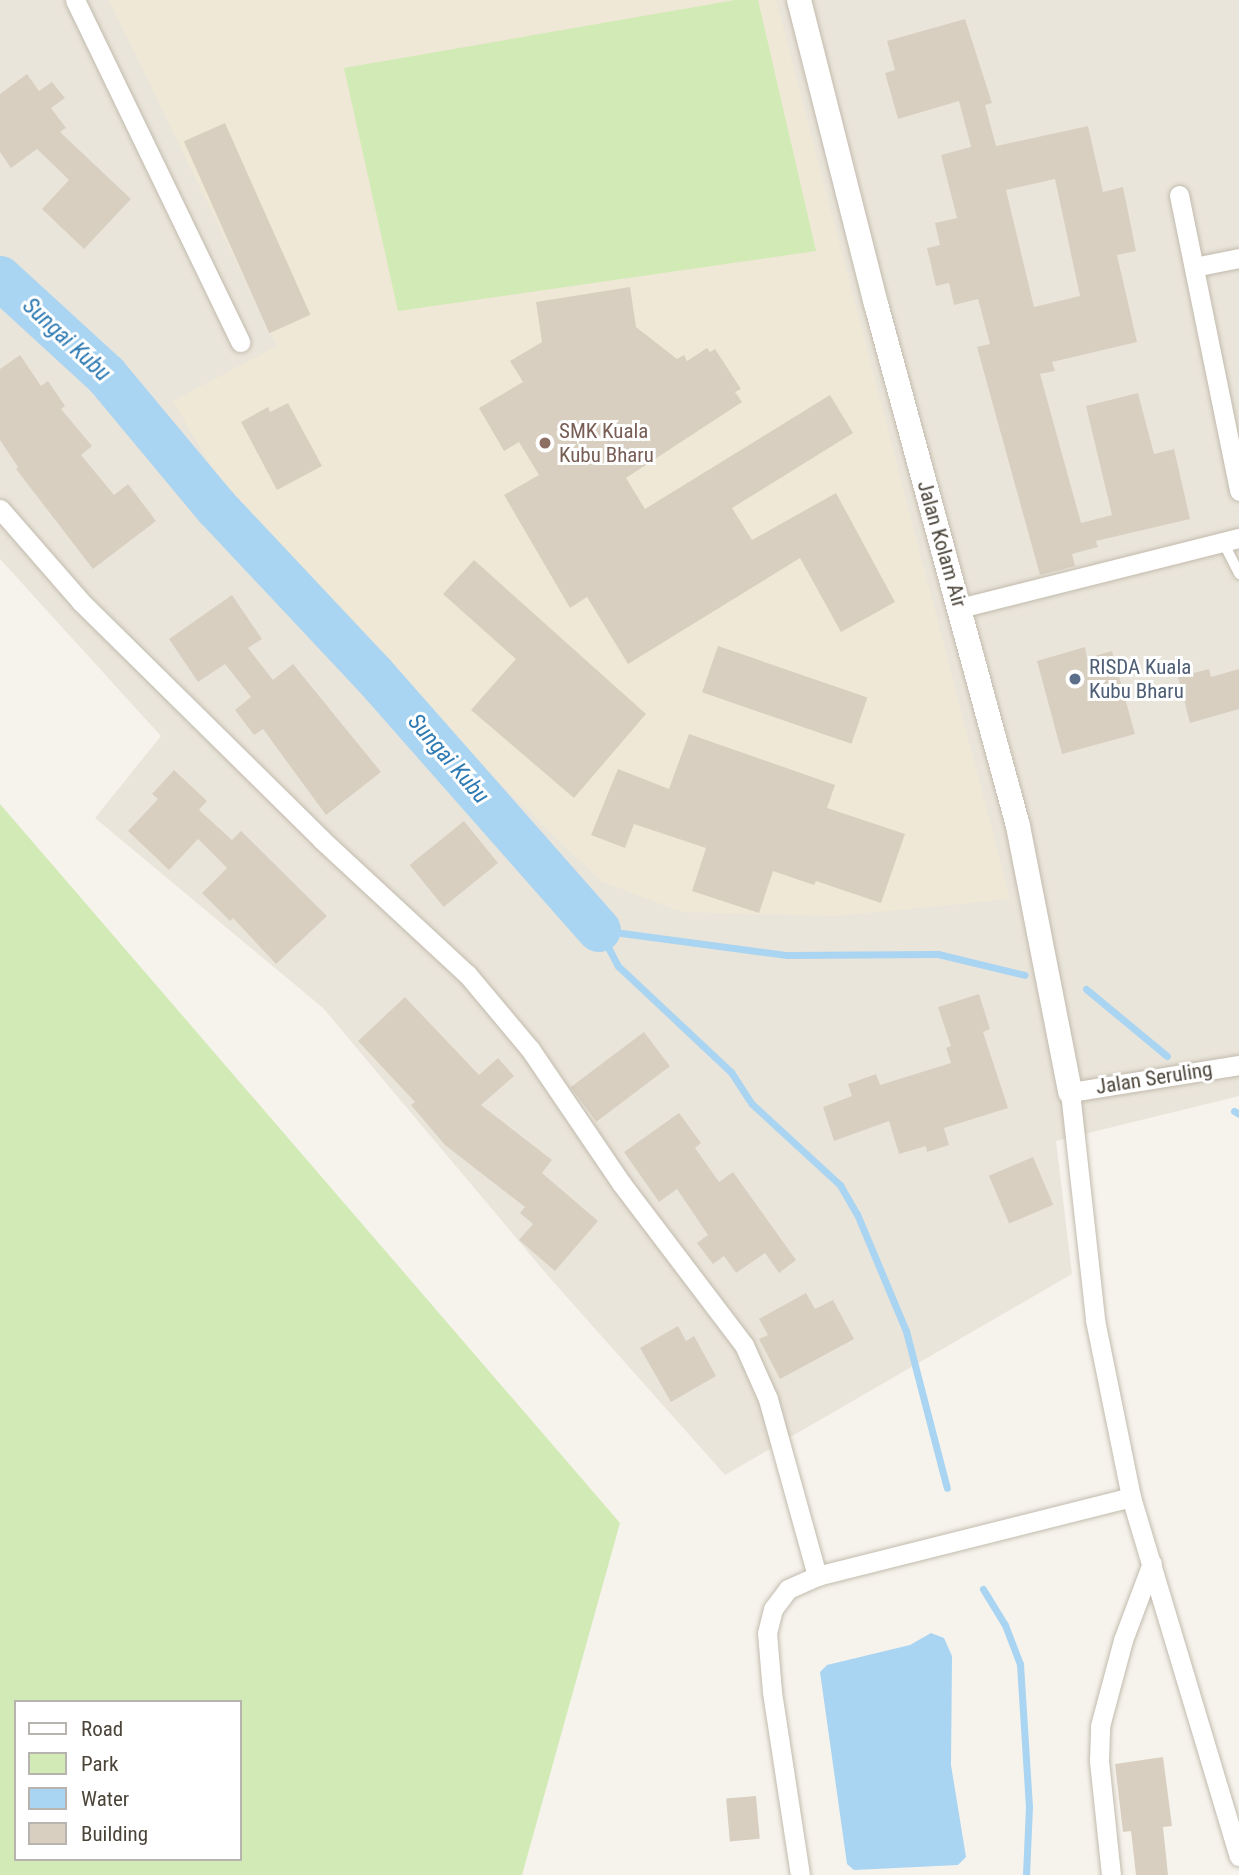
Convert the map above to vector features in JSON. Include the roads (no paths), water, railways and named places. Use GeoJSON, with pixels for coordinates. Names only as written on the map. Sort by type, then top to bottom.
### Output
{"type":"FeatureCollection","features":[{"type":"Feature","properties":{"kind":"street"},"geometry":{"type":"LineString","coordinates":[[75,0],[240,342]]}},
{"type":"Feature","properties":{"kind":"street","name":"Jalan Kolam Air"},"geometry":{"type":"LineString","coordinates":[[799,0],[919,468],[960,608],[1018,826],[1070,1092]]}},
{"type":"Feature","properties":{"kind":"street"},"geometry":{"type":"LineString","coordinates":[[1179,195],[1239,491]]}},
{"type":"Feature","properties":{"kind":"street"},"geometry":{"type":"LineString","coordinates":[[1194,267],[1239,258]]}},
{"type":"Feature","properties":{"kind":"street"},"geometry":{"type":"LineString","coordinates":[[0,509],[80,602],[321,839],[467,974],[530,1049],[621,1183],[744,1346],[768,1399],[817,1576]]}},
{"type":"Feature","properties":{"kind":"street"},"geometry":{"type":"LineString","coordinates":[[960,608],[1231,540]]}},
{"type":"Feature","properties":{"kind":"street","name":"Jalan Seruling"},"geometry":{"type":"LineString","coordinates":[[1070,1092],[1239,1065]]}},
{"type":"Feature","properties":{"kind":"street"},"geometry":{"type":"LineString","coordinates":[[1070,1092],[1094,1320],[1131,1497],[1239,1856]]}},
{"type":"Feature","properties":{"kind":"street"},"geometry":{"type":"LineString","coordinates":[[800,1875],[772,1692],[767,1633],[773,1609],[788,1589],[817,1576],[1131,1497]]}},
{"type":"Feature","properties":{"kind":"street"},"geometry":{"type":"LineString","coordinates":[[1111,1875],[1099,1760],[1100,1726],[1123,1640],[1152,1563]]}},
{"type":"Feature","properties":{"kind":"lane"},"geometry":{"type":"LineString","coordinates":[[1231,540],[1239,574]]}},
{"type":"Feature","properties":{"kind":"water"},"geometry":{"type":"Polygon","coordinates":[[[931,1633],[944,1638],[952,1656],[951,1765],[966,1857],[958,1865],[854,1870],[847,1864],[820,1672],[827,1665],[910,1645],[931,1633]]]}},
{"type":"Feature","properties":{"kind":"waterway","name":"Sungai Kubu"},"geometry":{"type":"LineString","coordinates":[[0,278],[106,375],[217,508],[374,675],[599,930]]}},
{"type":"Feature","properties":{"kind":"waterway"},"geometry":{"type":"LineString","coordinates":[[599,930],[618,966],[731,1072],[752,1104],[840,1185],[857,1214],[906,1331],[947,1488]]}},
{"type":"Feature","properties":{"kind":"waterway","name":"Sungai Kubu"},"geometry":{"type":"LineString","coordinates":[[599,930],[787,955],[938,954],[1025,975]]}},
{"type":"Feature","properties":{"kind":"waterway","name":"Sungai Kubu"},"geometry":{"type":"LineString","coordinates":[[1086,989],[1167,1056]]}},
{"type":"Feature","properties":{"kind":"waterway","name":"Sungai Kubu"},"geometry":{"type":"LineString","coordinates":[[1234,1111],[1239,1114]]}},
{"type":"Feature","properties":{"kind":"waterway"},"geometry":{"type":"LineString","coordinates":[[983,1589],[1005,1625],[1020,1664],[1029,1806],[1026,1875]]}},
{"type":"Feature","properties":{"kind":"place","name":"SMK Kuala Kubu Bharu"},"geometry":{"type":"Point","coordinates":[545,443]}},
{"type":"Feature","properties":{"kind":"place","name":"RISDA Kuala Kubu Bharu"},"geometry":{"type":"Point","coordinates":[1075,679]}}]}
